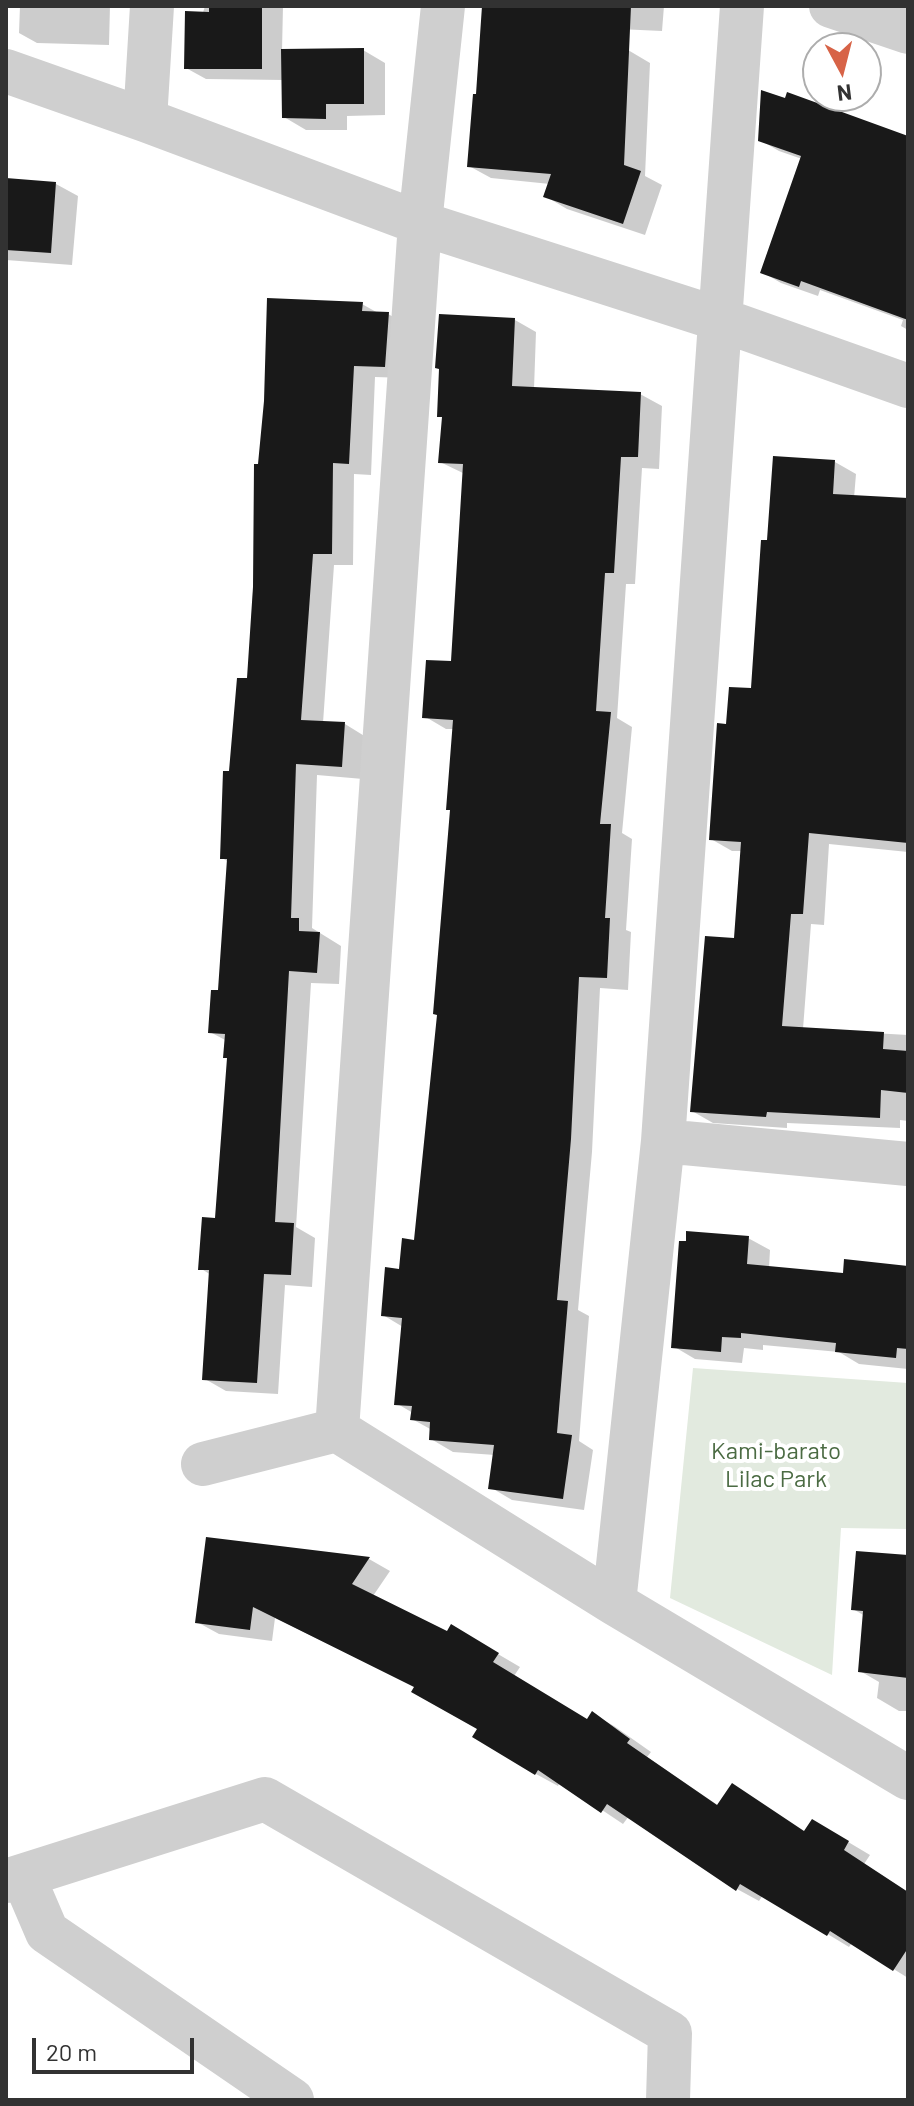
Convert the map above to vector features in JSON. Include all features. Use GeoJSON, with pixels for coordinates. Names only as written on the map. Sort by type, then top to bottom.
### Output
{"type":"FeatureCollection","features":[{"type":"Feature","properties":{"kind":"street"},"geometry":{"type":"LineString","coordinates":[[145,120],[152,6]]}},
{"type":"Feature","properties":{"kind":"street"},"geometry":{"type":"LineString","coordinates":[[337,1430],[420,223],[443,6]]}},
{"type":"Feature","properties":{"kind":"street"},"geometry":{"type":"LineString","coordinates":[[614,1603],[663,1141],[742,6]]}},
{"type":"Feature","properties":{"kind":"street"},"geometry":{"type":"LineString","coordinates":[[831,6],[908,32]]}},
{"type":"Feature","properties":{"kind":"street"},"geometry":{"type":"LineString","coordinates":[[6,71],[420,223],[719,319],[908,386]]}},
{"type":"Feature","properties":{"kind":"street"},"geometry":{"type":"LineString","coordinates":[[663,1141],[908,1164]]}},
{"type":"Feature","properties":{"kind":"street"},"geometry":{"type":"LineString","coordinates":[[203,1464],[337,1430],[614,1603],[908,1778]]}},
{"type":"Feature","properties":{"kind":"street"},"geometry":{"type":"LineString","coordinates":[[292,2100],[47,1932],[14,1878],[265,1799],[670,2033],[668,2100]]}},
{"type":"Feature","properties":{"kind":"green space","name":"Kami-barato Lilac Park"},"geometry":{"type":"Polygon","coordinates":[[[693,1368],[908,1383],[908,1529],[841,1528],[832,1675],[670,1598],[693,1368]]]}},
{"type":"Feature","properties":{"kind":"building"},"geometry":{"type":"Polygon","coordinates":[[[209,6],[262,6],[262,69],[184,69],[185,11],[209,12],[209,6]]]}},
{"type":"Feature","properties":{"kind":"building"},"geometry":{"type":"Polygon","coordinates":[[[482,6],[631,6],[624,165],[641,171],[623,224],[543,197],[551,174],[467,167],[482,6]]]}},
{"type":"Feature","properties":{"kind":"building"},"geometry":{"type":"Polygon","coordinates":[[[364,48],[364,104],[326,104],[326,119],[282,118],[281,49],[364,48]]]}},
{"type":"Feature","properties":{"kind":"building"},"geometry":{"type":"Polygon","coordinates":[[[761,90],[785,98],[787,92],[802,97],[802,112],[842,112],[908,136],[908,320],[801,281],[799,287],[760,273],[801,156],[758,141],[761,90]]]}},
{"type":"Feature","properties":{"kind":"building"},"geometry":{"type":"Polygon","coordinates":[[[6,178],[56,182],[51,253],[6,250],[6,178]]]}},
{"type":"Feature","properties":{"kind":"building"},"geometry":{"type":"Polygon","coordinates":[[[267,298],[363,302],[362,311],[389,312],[385,367],[354,366],[349,464],[333,463],[332,554],[313,554],[301,720],[345,722],[342,767],[296,764],[291,918],[299,918],[299,931],[320,932],[317,973],[289,971],[275,1222],[294,1223],[291,1275],[264,1274],[257,1383],[202,1380],[209,1270],[198,1270],[202,1217],[215,1218],[227,1058],[223,1058],[225,1034],[208,1033],[211,990],[218,990],[227,859],[220,859],[223,771],[229,771],[237,678],[247,678],[253,587],[254,464],[258,464],[264,401],[267,298]]]}},
{"type":"Feature","properties":{"kind":"building"},"geometry":{"type":"Polygon","coordinates":[[[439,314],[515,318],[512,386],[641,392],[638,457],[621,457],[614,573],[605,573],[596,711],[611,712],[600,824],[611,824],[605,918],[610,918],[607,978],[579,977],[571,1139],[557,1300],[568,1301],[557,1433],[572,1435],[563,1499],[488,1489],[494,1445],[429,1440],[430,1422],[410,1420],[412,1406],[394,1405],[402,1318],[381,1316],[385,1267],[399,1269],[402,1238],[414,1240],[437,1015],[433,1014],[450,810],[446,810],[453,720],[422,718],[426,660],[451,661],[463,464],[438,463],[442,417],[437,417],[439,369],[435,368],[439,314]]]}},
{"type":"Feature","properties":{"kind":"building"},"geometry":{"type":"Polygon","coordinates":[[[773,456],[835,460],[833,494],[908,498],[908,843],[809,833],[803,914],[791,914],[782,1026],[884,1032],[883,1049],[908,1051],[908,1093],[881,1090],[880,1118],[767,1112],[766,1117],[690,1112],[705,936],[734,938],[741,842],[709,840],[717,723],[726,724],[729,687],[751,688],[761,540],[767,540],[773,456]]]}},
{"type":"Feature","properties":{"kind":"building"},"geometry":{"type":"Polygon","coordinates":[[[686,1231],[749,1236],[747,1264],[843,1273],[844,1259],[908,1266],[908,1349],[897,1348],[896,1358],[835,1352],[836,1343],[741,1333],[741,1338],[722,1337],[721,1352],[671,1348],[679,1241],[686,1241],[686,1231]]]}},
{"type":"Feature","properties":{"kind":"building"},"geometry":{"type":"Polygon","coordinates":[[[206,1537],[370,1557],[352,1584],[447,1631],[451,1624],[499,1653],[493,1662],[587,1719],[592,1711],[630,1739],[627,1743],[717,1805],[732,1783],[804,1831],[812,1819],[849,1841],[844,1850],[908,1892],[908,1948],[893,1971],[830,1931],[827,1936],[740,1884],[736,1891],[607,1804],[601,1813],[538,1770],[535,1775],[472,1737],[477,1729],[411,1692],[414,1687],[253,1607],[250,1630],[195,1623],[206,1537]]]}},
{"type":"Feature","properties":{"kind":"building"},"geometry":{"type":"Polygon","coordinates":[[[856,1551],[908,1555],[908,1678],[858,1672],[863,1611],[851,1610],[856,1551]]]}}]}
